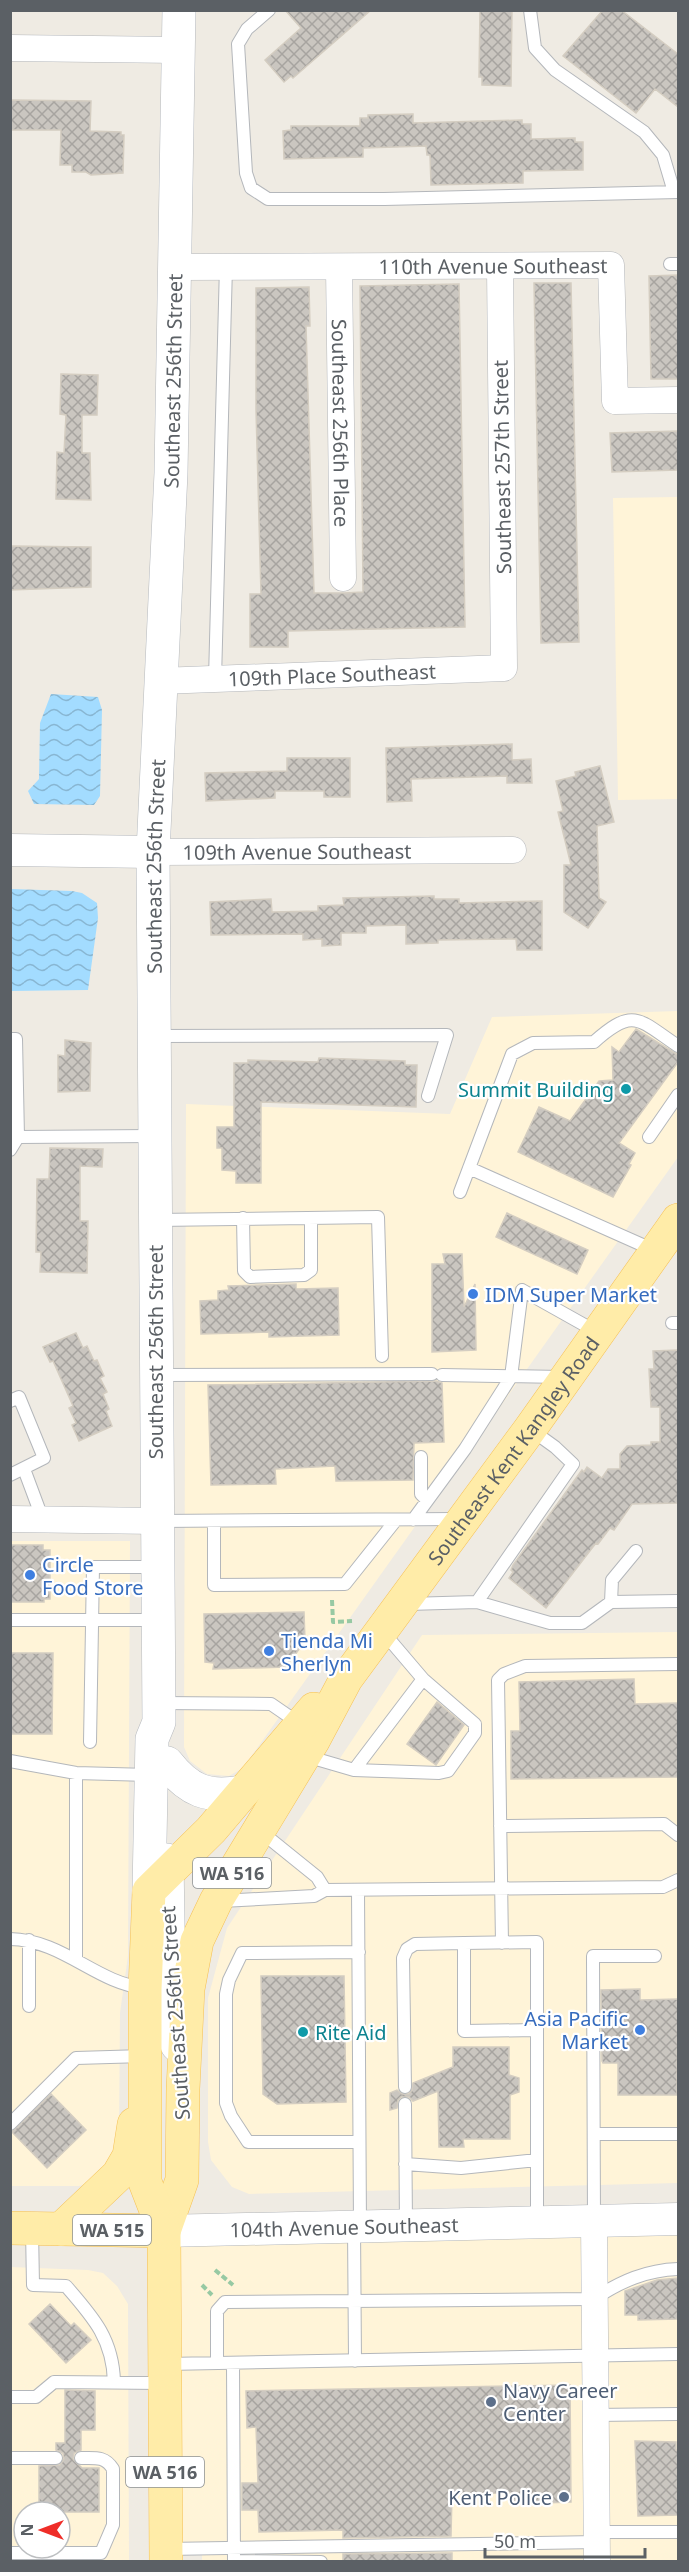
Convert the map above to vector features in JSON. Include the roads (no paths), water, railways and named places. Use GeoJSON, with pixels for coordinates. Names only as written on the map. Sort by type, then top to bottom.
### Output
{"type":"FeatureCollection","features":[{"type":"Feature","properties":{"kind":"main road","name":"Southeast 256th Street"},"geometry":{"type":"LineString","coordinates":[[164,2231],[146,2182],[144,2072],[145,1989],[158,1883],[159,1769],[167,1739],[158,1712],[153,852],[171,473],[179,10]]}},
{"type":"Feature","properties":{"kind":"main road","name":"Southeast Kent Kangley Road"},"geometry":{"type":"LineString","coordinates":[[183,2089],[188,1989],[197,1941],[216,1901],[259,1830],[302,1741],[346,1679],[367,1626],[401,1604],[530,1429],[678,1220]]}},
{"type":"Feature","properties":{"kind":"main road","name":"Southeast Kent Kangley Road"},"geometry":{"type":"LineString","coordinates":[[158,1883],[211,1830],[242,1792],[302,1741]]}},
{"type":"Feature","properties":{"kind":"main road"},"geometry":{"type":"LineString","coordinates":[[159,1769],[194,1789],[217,1794],[242,1792]]}},
{"type":"Feature","properties":{"kind":"main road","name":"Southeast 256th Street"},"geometry":{"type":"LineString","coordinates":[[158,1883],[183,2089],[182,2181],[164,2231],[166,2555]]}},
{"type":"Feature","properties":{"kind":"main road"},"geometry":{"type":"LineString","coordinates":[[34,2229],[118,2175],[129,2156],[144,2072]]}},
{"type":"Feature","properties":{"kind":"main road","name":"104th Avenue Southeast"},"geometry":{"type":"LineString","coordinates":[[34,2229],[164,2231]]}},
{"type":"Feature","properties":{"kind":"street"},"geometry":{"type":"LineString","coordinates":[[10,48],[178,50]]}},
{"type":"Feature","properties":{"kind":"street","name":"110th Avenue Southeast"},"geometry":{"type":"LineString","coordinates":[[175,267],[611,265],[615,401],[678,400]]}},
{"type":"Feature","properties":{"kind":"street","name":"Southeast 256th Place"},"geometry":{"type":"LineString","coordinates":[[339,267],[342,578]]}},
{"type":"Feature","properties":{"kind":"street","name":"Southeast 257th Street"},"geometry":{"type":"LineString","coordinates":[[500,267],[504,668]]}},
{"type":"Feature","properties":{"kind":"street","name":"109th Place Southeast"},"geometry":{"type":"LineString","coordinates":[[160,681],[504,668]]}},
{"type":"Feature","properties":{"kind":"street","name":"109th Avenue Southeast"},"geometry":{"type":"LineString","coordinates":[[10,850],[153,852],[513,850]]}},
{"type":"Feature","properties":{"kind":"street"},"geometry":{"type":"LineString","coordinates":[[10,1519],[157,1521]]}},
{"type":"Feature","properties":{"kind":"street","name":"104th Avenue Southeast"},"geometry":{"type":"LineString","coordinates":[[164,2231],[678,2219]]}},
{"type":"Feature","properties":{"kind":"street"},"geometry":{"type":"LineString","coordinates":[[594,2221],[596,2545]]}},
{"type":"Feature","properties":{"kind":"lane"},"geometry":{"type":"LineString","coordinates":[[269,10],[247,29],[238,44],[246,173],[251,188],[268,199],[384,199],[676,192],[663,155],[644,132],[555,70],[535,48],[530,10]]}},
{"type":"Feature","properties":{"kind":"lane"},"geometry":{"type":"LineString","coordinates":[[215,679],[226,266]]}},
{"type":"Feature","properties":{"kind":"lane"},"geometry":{"type":"LineString","coordinates":[[460,1192],[512,1054],[533,1043],[594,1042],[614,1024],[624,1020],[640,1020],[678,1046]]}},
{"type":"Feature","properties":{"kind":"lane"},"geometry":{"type":"LineString","coordinates":[[154,1036],[447,1035],[428,1096]]}},
{"type":"Feature","properties":{"kind":"lane"},"geometry":{"type":"LineString","coordinates":[[10,1039],[16,1039],[18,1137],[10,1150]]}},
{"type":"Feature","properties":{"kind":"lane"},"geometry":{"type":"LineString","coordinates":[[649,1137],[678,1095]]}},
{"type":"Feature","properties":{"kind":"lane"},"geometry":{"type":"LineString","coordinates":[[18,1137],[154,1136]]}},
{"type":"Feature","properties":{"kind":"lane"},"geometry":{"type":"LineString","coordinates":[[469,1168],[657,1252]]}},
{"type":"Feature","properties":{"kind":"lane"},"geometry":{"type":"LineString","coordinates":[[154,1220],[378,1217],[382,1356]]}},
{"type":"Feature","properties":{"kind":"lane"},"geometry":{"type":"LineString","coordinates":[[243,1218],[244,1271],[249,1277],[304,1275],[311,1270],[311,1218]]}},
{"type":"Feature","properties":{"kind":"lane"},"geometry":{"type":"LineString","coordinates":[[413,1520],[465,1449],[511,1377],[522,1290],[598,1332]]}},
{"type":"Feature","properties":{"kind":"lane"},"geometry":{"type":"LineString","coordinates":[[155,1375],[566,1377]]}},
{"type":"Feature","properties":{"kind":"lane"},"geometry":{"type":"LineString","coordinates":[[10,1401],[19,1397],[44,1458],[10,1475]]}},
{"type":"Feature","properties":{"kind":"lane"},"geometry":{"type":"LineString","coordinates":[[477,1602],[573,1464],[555,1447],[530,1429]]}},
{"type":"Feature","properties":{"kind":"lane"},"geometry":{"type":"LineString","coordinates":[[421,1457],[421,1494],[427,1500]]}},
{"type":"Feature","properties":{"kind":"lane"},"geometry":{"type":"LineString","coordinates":[[24,1469],[43,1520]]}},
{"type":"Feature","properties":{"kind":"lane"},"geometry":{"type":"LineString","coordinates":[[214,1521],[214,1585],[345,1584],[396,1520]]}},
{"type":"Feature","properties":{"kind":"lane"},"geometry":{"type":"LineString","coordinates":[[157,1521],[462,1520]]}},
{"type":"Feature","properties":{"kind":"lane"},"geometry":{"type":"LineString","coordinates":[[611,1602],[612,1580],[636,1551]]}},
{"type":"Feature","properties":{"kind":"lane"},"geometry":{"type":"LineString","coordinates":[[90,1742],[93,1567],[157,1567]]}},
{"type":"Feature","properties":{"kind":"lane"},"geometry":{"type":"LineString","coordinates":[[401,1604],[477,1602],[550,1623],[582,1623],[611,1602],[678,1601]]}},
{"type":"Feature","properties":{"kind":"lane"},"geometry":{"type":"LineString","coordinates":[[10,1620],[158,1620]]}},
{"type":"Feature","properties":{"kind":"lane"},"geometry":{"type":"LineString","coordinates":[[158,1712],[271,1704],[302,1741],[354,1770],[439,1773],[448,1771],[475,1733],[475,1724],[367,1626]]}},
{"type":"Feature","properties":{"kind":"lane"},"geometry":{"type":"LineString","coordinates":[[502,1942],[498,1680],[504,1674],[525,1666],[678,1664]]}},
{"type":"Feature","properties":{"kind":"lane"},"geometry":{"type":"LineString","coordinates":[[354,1770],[423,1679]]}},
{"type":"Feature","properties":{"kind":"lane"},"geometry":{"type":"LineString","coordinates":[[10,1761],[76,1773],[159,1769]]}},
{"type":"Feature","properties":{"kind":"lane"},"geometry":{"type":"LineString","coordinates":[[76,1773],[76,1959]]}},
{"type":"Feature","properties":{"kind":"lane"},"geometry":{"type":"LineString","coordinates":[[500,1826],[664,1824],[678,1834]]}},
{"type":"Feature","properties":{"kind":"lane"},"geometry":{"type":"LineString","coordinates":[[259,1830],[317,1877],[325,1890]]}},
{"type":"Feature","properties":{"kind":"lane"},"geometry":{"type":"LineString","coordinates":[[216,1901],[314,1896],[325,1890],[663,1887],[678,1880]]}},
{"type":"Feature","properties":{"kind":"lane"},"geometry":{"type":"LineString","coordinates":[[355,2361],[359,2142],[358,1890]]}},
{"type":"Feature","properties":{"kind":"lane"},"geometry":{"type":"LineString","coordinates":[[10,1939],[42,1943],[122,1984],[145,1989]]}},
{"type":"Feature","properties":{"kind":"lane"},"geometry":{"type":"LineString","coordinates":[[29,1940],[29,2006]]}},
{"type":"Feature","properties":{"kind":"lane"},"geometry":{"type":"LineString","coordinates":[[405,2087],[404,1958],[407,1949],[415,1944],[537,1942],[537,2222]]}},
{"type":"Feature","properties":{"kind":"lane"},"geometry":{"type":"LineString","coordinates":[[464,1943],[464,2031],[537,2030]]}},
{"type":"Feature","properties":{"kind":"lane"},"geometry":{"type":"LineString","coordinates":[[358,1952],[242,1953],[229,1980],[226,1994],[226,2103],[231,2116],[248,2142],[359,2142]]}},
{"type":"Feature","properties":{"kind":"lane"},"geometry":{"type":"LineString","coordinates":[[594,2221],[593,1956],[655,1956]]}},
{"type":"Feature","properties":{"kind":"lane"},"geometry":{"type":"LineString","coordinates":[[10,2124],[76,2058],[144,2072]]}},
{"type":"Feature","properties":{"kind":"lane"},"geometry":{"type":"LineString","coordinates":[[405,2104],[406,2226]]}},
{"type":"Feature","properties":{"kind":"lane"},"geometry":{"type":"LineString","coordinates":[[594,2134],[678,2134]]}},
{"type":"Feature","properties":{"kind":"lane"},"geometry":{"type":"LineString","coordinates":[[405,2164],[461,2168],[537,2160]]}},
{"type":"Feature","properties":{"kind":"lane"},"geometry":{"type":"LineString","coordinates":[[34,2229],[33,2285],[66,2286],[99,2324],[114,2362],[114,2382]]}},
{"type":"Feature","properties":{"kind":"lane"},"geometry":{"type":"LineString","coordinates":[[217,2363],[217,2311],[225,2302],[594,2299],[616,2284],[638,2275],[678,2269]]}},
{"type":"Feature","properties":{"kind":"lane"},"geometry":{"type":"LineString","coordinates":[[10,2397],[36,2397],[54,2382],[114,2382],[217,2363],[678,2355]]}},
{"type":"Feature","properties":{"kind":"lane"},"geometry":{"type":"LineString","coordinates":[[234,2363],[234,2561],[321,2562]]}},
{"type":"Feature","properties":{"kind":"lane"},"geometry":{"type":"LineString","coordinates":[[596,2415],[678,2414]]}},
{"type":"Feature","properties":{"kind":"lane"},"geometry":{"type":"LineString","coordinates":[[10,2458],[56,2458]]}},
{"type":"Feature","properties":{"kind":"lane"},"geometry":{"type":"LineString","coordinates":[[10,2553],[101,2553],[113,2525],[113,2469],[109,2462],[101,2458],[81,2458]]}},
{"type":"Feature","properties":{"kind":"lane"},"geometry":{"type":"LineString","coordinates":[[166,2555],[234,2548],[596,2545],[678,2532]]}},
{"type":"Feature","properties":{"kind":"water"},"geometry":{"type":"Polygon","coordinates":[[[51,694],[98,697],[102,710],[100,796],[94,805],[34,804],[28,791],[39,779],[40,723],[51,694]]]}},
{"type":"Feature","properties":{"kind":"water"},"geometry":{"type":"Polygon","coordinates":[[[11,889],[72,891],[82,893],[97,903],[98,918],[88,990],[11,991],[11,889]]]}},
{"type":"Feature","properties":{"kind":"place","name":"Summit Building"},"geometry":{"type":"Point","coordinates":[626,1089]}},
{"type":"Feature","properties":{"kind":"place","name":"IDM Super Market"},"geometry":{"type":"Point","coordinates":[473,1294]}},
{"type":"Feature","properties":{"kind":"place","name":"Circle Food Store"},"geometry":{"type":"Point","coordinates":[30,1575]}},
{"type":"Feature","properties":{"kind":"place","name":"Tienda Mi Sherlyn"},"geometry":{"type":"Point","coordinates":[269,1651]}},
{"type":"Feature","properties":{"kind":"place","name":"Asia Pacific Market"},"geometry":{"type":"Point","coordinates":[640,2030]}},
{"type":"Feature","properties":{"kind":"place","name":"Rite Aid"},"geometry":{"type":"Point","coordinates":[303,2032]}},
{"type":"Feature","properties":{"kind":"place","name":"Navy Career Center"},"geometry":{"type":"Point","coordinates":[491,2402]}},
{"type":"Feature","properties":{"kind":"place","name":"Kent Police"},"geometry":{"type":"Point","coordinates":[564,2497]}}]}
